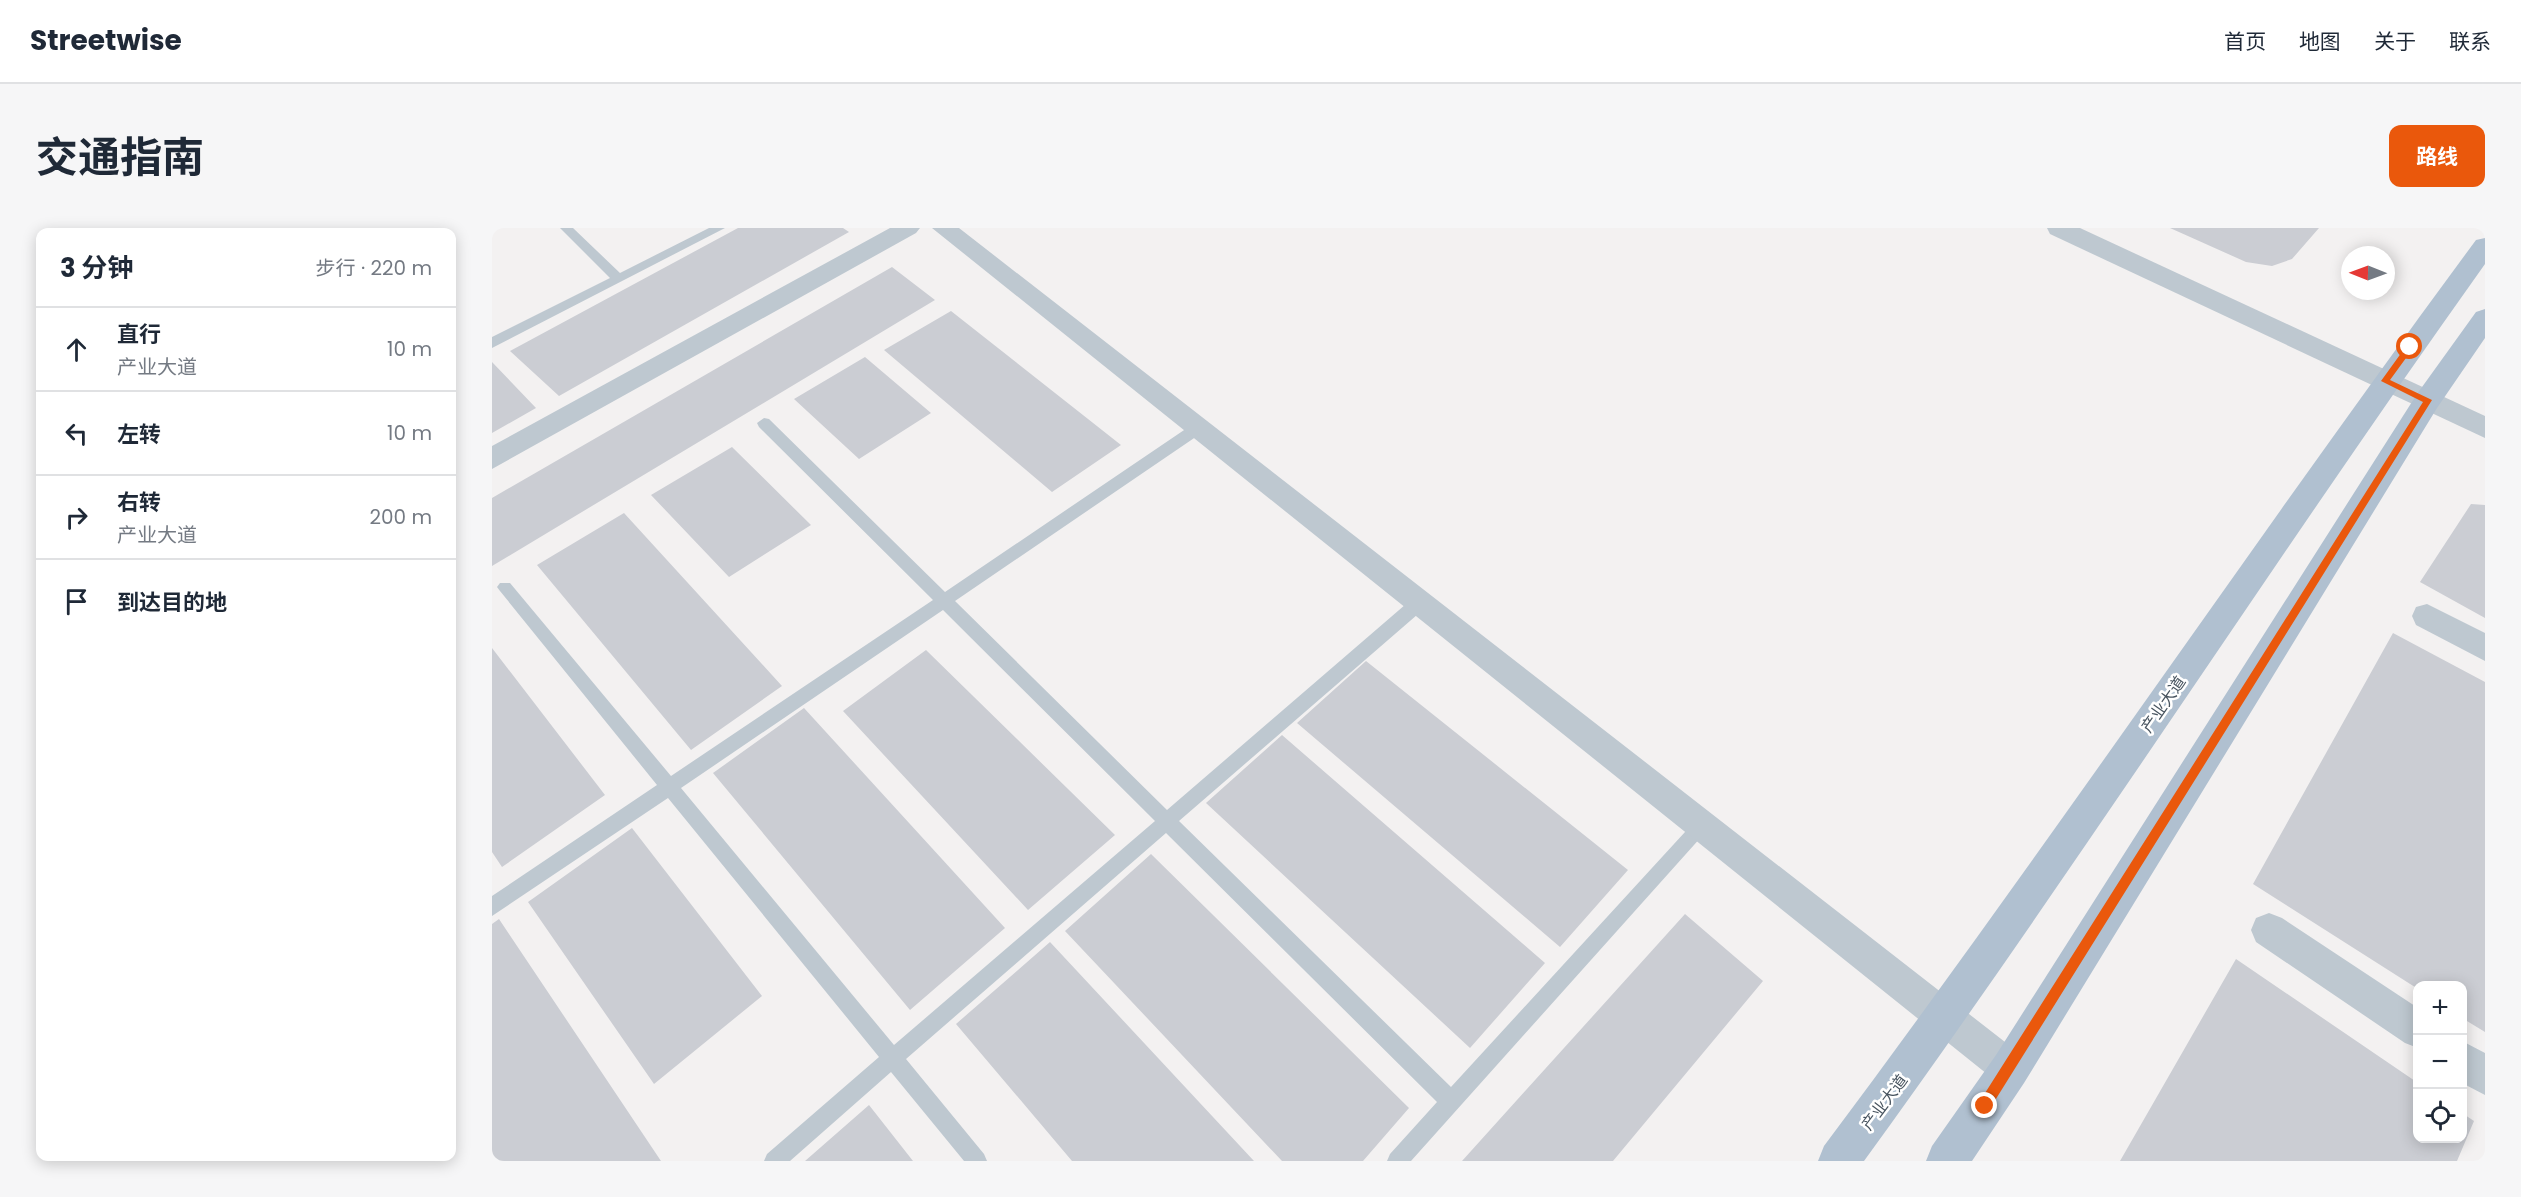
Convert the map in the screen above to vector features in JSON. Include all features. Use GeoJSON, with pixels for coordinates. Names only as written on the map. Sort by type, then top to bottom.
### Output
{"type":"FeatureCollection","features":[{"type":"Feature","properties":{"kind":"main road","name":"产业大道"},"geometry":{"type":"LineString","coordinates":[[1839,1161],[1946,1018],[2385,381],[2485,246]]}},
{"type":"Feature","properties":{"kind":"main road"},"geometry":{"type":"LineString","coordinates":[[1947,1161],[2010,1069],[2427,400],[2485,318]]}},
{"type":"Feature","properties":{"kind":"street"},"geometry":{"type":"LineString","coordinates":[[492,459],[908,228]]}},
{"type":"Feature","properties":{"kind":"street"},"geometry":{"type":"LineString","coordinates":[[944,228],[2010,1069]]}},
{"type":"Feature","properties":{"kind":"street"},"geometry":{"type":"LineString","coordinates":[[2059,228],[2485,428]]}},
{"type":"Feature","properties":{"kind":"street"},"geometry":{"type":"LineString","coordinates":[[2427,616],[2485,648]]}},
{"type":"Feature","properties":{"kind":"street"},"geometry":{"type":"LineString","coordinates":[[2269,930],[2413,1027]]}},
{"type":"Feature","properties":{"kind":"street"},"geometry":{"type":"LineString","coordinates":[[2467,1063],[2485,1076]]}},
{"type":"Feature","properties":{"kind":"lane"},"geometry":{"type":"LineString","coordinates":[[566,228],[619,279]]}},
{"type":"Feature","properties":{"kind":"lane"},"geometry":{"type":"LineString","coordinates":[[492,343],[719,228]]}},
{"type":"Feature","properties":{"kind":"lane"},"geometry":{"type":"LineString","coordinates":[[764,423],[1451,1102]]}},
{"type":"Feature","properties":{"kind":"lane"},"geometry":{"type":"LineString","coordinates":[[492,907],[1198,428]]}},
{"type":"Feature","properties":{"kind":"lane"},"geometry":{"type":"LineString","coordinates":[[505,587],[977,1161]]}},
{"type":"Feature","properties":{"kind":"lane"},"geometry":{"type":"LineString","coordinates":[[774,1161],[1419,603]]}},
{"type":"Feature","properties":{"kind":"lane"},"geometry":{"type":"LineString","coordinates":[[1397,1161],[1702,826]]}},
{"type":"Feature","properties":{"kind":"building"},"geometry":{"type":"Polygon","coordinates":[[[738,228],[843,228],[849,232],[559,396],[510,351],[738,228]]]}},
{"type":"Feature","properties":{"kind":"building"},"geometry":{"type":"Polygon","coordinates":[[[2170,228],[2319,228],[2292,259],[2272,266],[2246,262],[2170,228]]]}},
{"type":"Feature","properties":{"kind":"building"},"geometry":{"type":"Polygon","coordinates":[[[892,267],[935,300],[492,566],[492,498],[892,267]]]}},
{"type":"Feature","properties":{"kind":"building"},"geometry":{"type":"Polygon","coordinates":[[[951,311],[1121,445],[1052,492],[884,350],[951,311]]]}},
{"type":"Feature","properties":{"kind":"building"},"geometry":{"type":"Polygon","coordinates":[[[865,357],[931,413],[859,459],[794,399],[865,357]]]}},
{"type":"Feature","properties":{"kind":"building"},"geometry":{"type":"Polygon","coordinates":[[[492,362],[536,408],[492,433],[492,362]]]}},
{"type":"Feature","properties":{"kind":"building"},"geometry":{"type":"Polygon","coordinates":[[[732,447],[811,525],[729,577],[651,495],[732,447]]]}},
{"type":"Feature","properties":{"kind":"building"},"geometry":{"type":"Polygon","coordinates":[[[2471,504],[2485,505],[2485,618],[2420,582],[2471,504]]]}},
{"type":"Feature","properties":{"kind":"building"},"geometry":{"type":"Polygon","coordinates":[[[624,513],[782,686],[691,750],[537,565],[624,513]]]}},
{"type":"Feature","properties":{"kind":"building"},"geometry":{"type":"Polygon","coordinates":[[[2393,633],[2485,682],[2485,1032],[2467,1021],[2467,981],[2413,981],[2413,986],[2253,884],[2393,633]]]}},
{"type":"Feature","properties":{"kind":"building"},"geometry":{"type":"Polygon","coordinates":[[[492,648],[605,795],[502,867],[492,852],[492,648]]]}},
{"type":"Feature","properties":{"kind":"building"},"geometry":{"type":"Polygon","coordinates":[[[926,650],[1115,835],[1028,910],[843,711],[926,650]]]}},
{"type":"Feature","properties":{"kind":"building"},"geometry":{"type":"Polygon","coordinates":[[[1366,661],[1628,870],[1560,947],[1297,723],[1366,661]]]}},
{"type":"Feature","properties":{"kind":"building"},"geometry":{"type":"Polygon","coordinates":[[[804,708],[1005,928],[910,1010],[713,773],[804,708]]]}},
{"type":"Feature","properties":{"kind":"building"},"geometry":{"type":"Polygon","coordinates":[[[1282,735],[1545,963],[1470,1048],[1206,803],[1282,735]]]}},
{"type":"Feature","properties":{"kind":"building"},"geometry":{"type":"Polygon","coordinates":[[[632,828],[762,996],[654,1084],[528,902],[632,828]]]}},
{"type":"Feature","properties":{"kind":"building"},"geometry":{"type":"Polygon","coordinates":[[[1151,854],[1409,1108],[1363,1161],[1282,1161],[1065,931],[1151,854]]]}},
{"type":"Feature","properties":{"kind":"building"},"geometry":{"type":"Polygon","coordinates":[[[1685,914],[1763,981],[1613,1161],[1462,1161],[1685,914]]]}},
{"type":"Feature","properties":{"kind":"building"},"geometry":{"type":"Polygon","coordinates":[[[499,919],[661,1161],[492,1161],[492,924],[499,919]]]}},
{"type":"Feature","properties":{"kind":"building"},"geometry":{"type":"Polygon","coordinates":[[[1050,942],[1254,1161],[1072,1161],[956,1024],[1050,942]]]}},
{"type":"Feature","properties":{"kind":"building"},"geometry":{"type":"Polygon","coordinates":[[[2236,959],[2413,1080],[2413,1143],[2465,1143],[2457,1161],[2120,1161],[2236,959]]]}},
{"type":"Feature","properties":{"kind":"building"},"geometry":{"type":"Polygon","coordinates":[[[869,1105],[913,1161],[805,1161],[869,1105]]]}},
{"type":"Feature","properties":{"kind":"building"},"geometry":{"type":"Polygon","coordinates":[[[2467,1116],[2474,1121],[2467,1137],[2467,1116]]]}},
{"type":"Feature","properties":{"kind":"route"},"geometry":{"type":"LineString","coordinates":[[1985,1106],[2427,400],[2385,381],[2410,347]]}}]}
